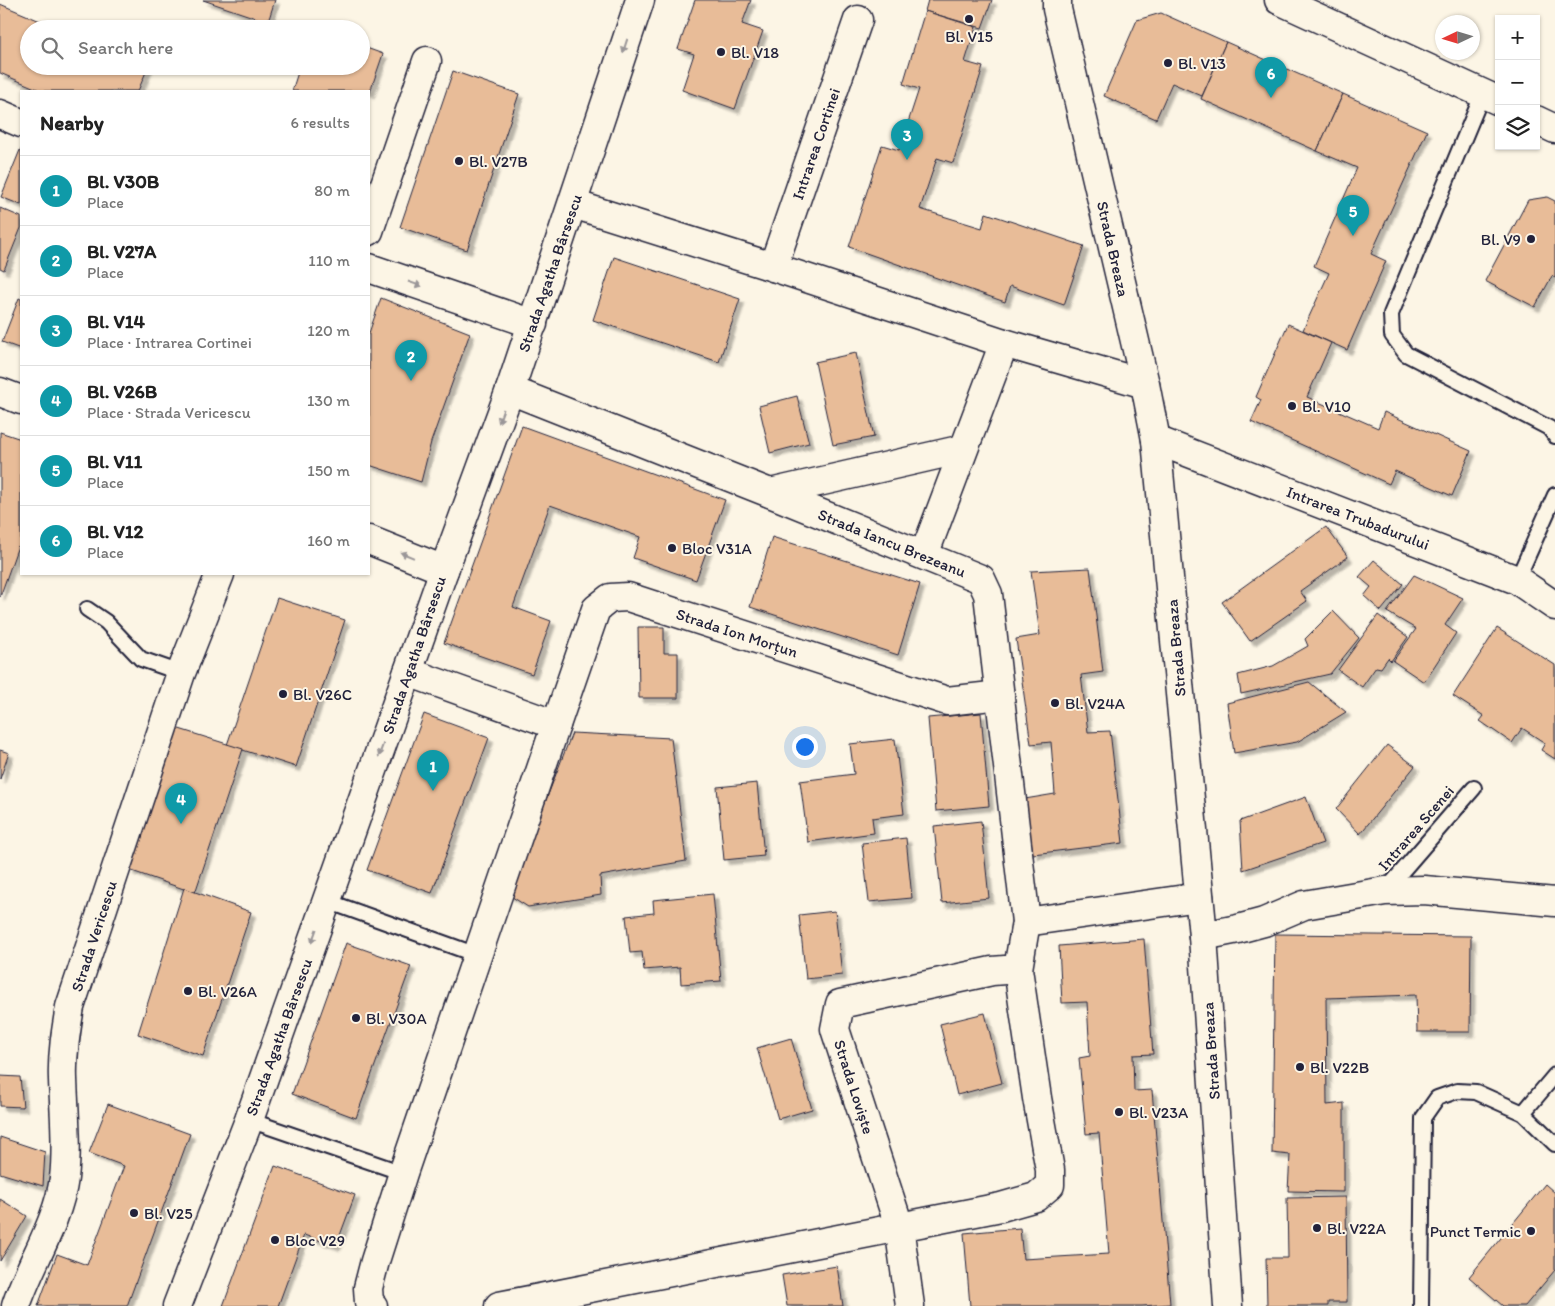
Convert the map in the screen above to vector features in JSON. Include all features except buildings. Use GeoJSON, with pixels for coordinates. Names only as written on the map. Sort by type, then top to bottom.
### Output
{"type":"FeatureCollection","features":[{"type":"Feature","properties":{"kind":"street","name":"Strada Agatha Bârsescu"},"geometry":{"type":"LineString","coordinates":[[177,1306],[249,1120],[444,570],[510,390],[640,0]]}},
{"type":"Feature","properties":{"kind":"street","name":"Strada Breaza"},"geometry":{"type":"LineString","coordinates":[[1057,0],[1057,9],[1145,384],[1156,440],[1203,936],[1228,1306]]}},
{"type":"Feature","properties":{"kind":"street"},"geometry":{"type":"LineString","coordinates":[[1279,0],[1491,97]]}},
{"type":"Feature","properties":{"kind":"street","name":"Intrarea Cortinei"},"geometry":{"type":"LineString","coordinates":[[773,267],[858,20]]}},
{"type":"Feature","properties":{"kind":"street"},"geometry":{"type":"LineString","coordinates":[[370,228],[427,61]]}},
{"type":"Feature","properties":{"kind":"street"},"geometry":{"type":"LineString","coordinates":[[0,114],[20,123]]}},
{"type":"Feature","properties":{"kind":"street"},"geometry":{"type":"LineString","coordinates":[[1540,122],[1555,129]]}},
{"type":"Feature","properties":{"kind":"street"},"geometry":{"type":"LineString","coordinates":[[573,204],[1004,343],[1145,384]]}},
{"type":"Feature","properties":{"kind":"street"},"geometry":{"type":"LineString","coordinates":[[370,268],[533,324]]}},
{"type":"Feature","properties":{"kind":"street"},"geometry":{"type":"LineString","coordinates":[[924,555],[1004,343]]}},
{"type":"Feature","properties":{"kind":"street","name":"Strada Iancu Brezeanu"},"geometry":{"type":"LineString","coordinates":[[510,390],[980,579],[988,594],[1026,922]]}},
{"type":"Feature","properties":{"kind":"street"},"geometry":{"type":"LineString","coordinates":[[0,392],[20,400]]}},
{"type":"Feature","properties":{"kind":"street","name":"Intrarea Trubadurului"},"geometry":{"type":"LineString","coordinates":[[1156,440],[1517,580],[1555,606]]}},
{"type":"Feature","properties":{"kind":"street"},"geometry":{"type":"LineString","coordinates":[[770,493],[963,449]]}},
{"type":"Feature","properties":{"kind":"street"},"geometry":{"type":"LineString","coordinates":[[370,540],[444,570]]}},
{"type":"Feature","properties":{"kind":"street","name":"Strada Vericescu"},"geometry":{"type":"LineString","coordinates":[[16,1306],[23,1284],[40,1251],[54,1216],[64,1179],[66,1146],[62,1077],[64,1044],[70,1007],[181,673],[220,575]]}},
{"type":"Feature","properties":{"kind":"street","name":"Strada Ion Morțun"},"geometry":{"type":"LineString","coordinates":[[373,1306],[369,1302],[368,1288],[404,1173],[596,609],[610,598],[628,597],[947,702],[1000,695]]}},
{"type":"Feature","properties":{"kind":"street"},"geometry":{"type":"LineString","coordinates":[[408,672],[556,725]]}},
{"type":"Feature","properties":{"kind":"street"},"geometry":{"type":"LineString","coordinates":[[1203,936],[1264,922],[1304,905],[1385,890],[1424,890],[1555,902]]}},
{"type":"Feature","properties":{"kind":"street"},"geometry":{"type":"LineString","coordinates":[[499,1306],[1001,1207],[1036,1197],[1050,1185],[1050,1170],[1037,1098],[1018,969],[1026,922],[1199,897]]}},
{"type":"Feature","properties":{"kind":"street","name":"Strada Loviște"},"geometry":{"type":"LineString","coordinates":[[910,1306],[898,1226],[836,1028],[840,1004],[992,971],[1018,969]]}},
{"type":"Feature","properties":{"kind":"lane"},"geometry":{"type":"LineString","coordinates":[[1491,97],[1391,314],[1392,335],[1406,354],[1549,428],[1555,436]]}},
{"type":"Feature","properties":{"kind":"lane"},"geometry":{"type":"LineString","coordinates":[[1517,580],[1555,495]]}},
{"type":"Feature","properties":{"kind":"lane"},"geometry":{"type":"LineString","coordinates":[[87,609],[106,622],[141,659],[181,673]]}},
{"type":"Feature","properties":{"kind":"lane","name":"Intrarea Scenei"},"geometry":{"type":"LineString","coordinates":[[1385,890],[1474,788]]}},
{"type":"Feature","properties":{"kind":"lane"},"geometry":{"type":"LineString","coordinates":[[327,901],[477,955]]}},
{"type":"Feature","properties":{"kind":"lane"},"geometry":{"type":"LineString","coordinates":[[1523,1113],[1555,1075]]}},
{"type":"Feature","properties":{"kind":"lane"},"geometry":{"type":"LineString","coordinates":[[1420,1306],[1423,1118],[1437,1098],[1457,1090],[1476,1092],[1523,1113],[1555,1144]]}},
{"type":"Feature","properties":{"kind":"lane"},"geometry":{"type":"LineString","coordinates":[[249,1120],[404,1173]]}},
{"type":"Feature","properties":{"kind":"place","name":"Bl. V15"},"geometry":{"type":"Point","coordinates":[969,19]}},
{"type":"Feature","properties":{"kind":"place","name":"Bl. V18"},"geometry":{"type":"Point","coordinates":[721,52]}},
{"type":"Feature","properties":{"kind":"place","name":"Bl. V13"},"geometry":{"type":"Point","coordinates":[1168,63]}},
{"type":"Feature","properties":{"kind":"place","name":"Bl. V12"},"geometry":{"type":"Point","coordinates":[1271,98]}},
{"type":"Feature","properties":{"kind":"place","name":"Bl. V14"},"geometry":{"type":"Point","coordinates":[907,160]}},
{"type":"Feature","properties":{"kind":"place","name":"Bl. V27B"},"geometry":{"type":"Point","coordinates":[459,161]}},
{"type":"Feature","properties":{"kind":"place","name":"Bl. V11"},"geometry":{"type":"Point","coordinates":[1353,236]}},
{"type":"Feature","properties":{"kind":"place","name":"Bl. V9"},"geometry":{"type":"Point","coordinates":[1531,239]}},
{"type":"Feature","properties":{"kind":"place","name":"Bl. V27A"},"geometry":{"type":"Point","coordinates":[411,381]}},
{"type":"Feature","properties":{"kind":"place","name":"Bl. V10"},"geometry":{"type":"Point","coordinates":[1292,406]}},
{"type":"Feature","properties":{"kind":"place","name":"Bloc V31A"},"geometry":{"type":"Point","coordinates":[672,548]}},
{"type":"Feature","properties":{"kind":"place","name":"Bl. V26C"},"geometry":{"type":"Point","coordinates":[283,694]}},
{"type":"Feature","properties":{"kind":"place","name":"Bl. V24A"},"geometry":{"type":"Point","coordinates":[1055,703]}},
{"type":"Feature","properties":{"kind":"place","name":"Bl. V30B"},"geometry":{"type":"Point","coordinates":[433,791]}},
{"type":"Feature","properties":{"kind":"place","name":"Bl. V26B"},"geometry":{"type":"Point","coordinates":[181,824]}},
{"type":"Feature","properties":{"kind":"place","name":"Bl. V26A"},"geometry":{"type":"Point","coordinates":[188,991]}},
{"type":"Feature","properties":{"kind":"place","name":"Bl. V30A"},"geometry":{"type":"Point","coordinates":[356,1018]}},
{"type":"Feature","properties":{"kind":"place","name":"Bl. V22B"},"geometry":{"type":"Point","coordinates":[1300,1067]}},
{"type":"Feature","properties":{"kind":"place","name":"Bl. V23A"},"geometry":{"type":"Point","coordinates":[1119,1112]}},
{"type":"Feature","properties":{"kind":"place","name":"Bl. V25"},"geometry":{"type":"Point","coordinates":[134,1213]}},
{"type":"Feature","properties":{"kind":"place","name":"Bl. V22A"},"geometry":{"type":"Point","coordinates":[1317,1228]}},
{"type":"Feature","properties":{"kind":"place","name":"Punct Termic"},"geometry":{"type":"Point","coordinates":[1531,1231]}},
{"type":"Feature","properties":{"kind":"place","name":"Bloc V29"},"geometry":{"type":"Point","coordinates":[275,1240]}}]}
